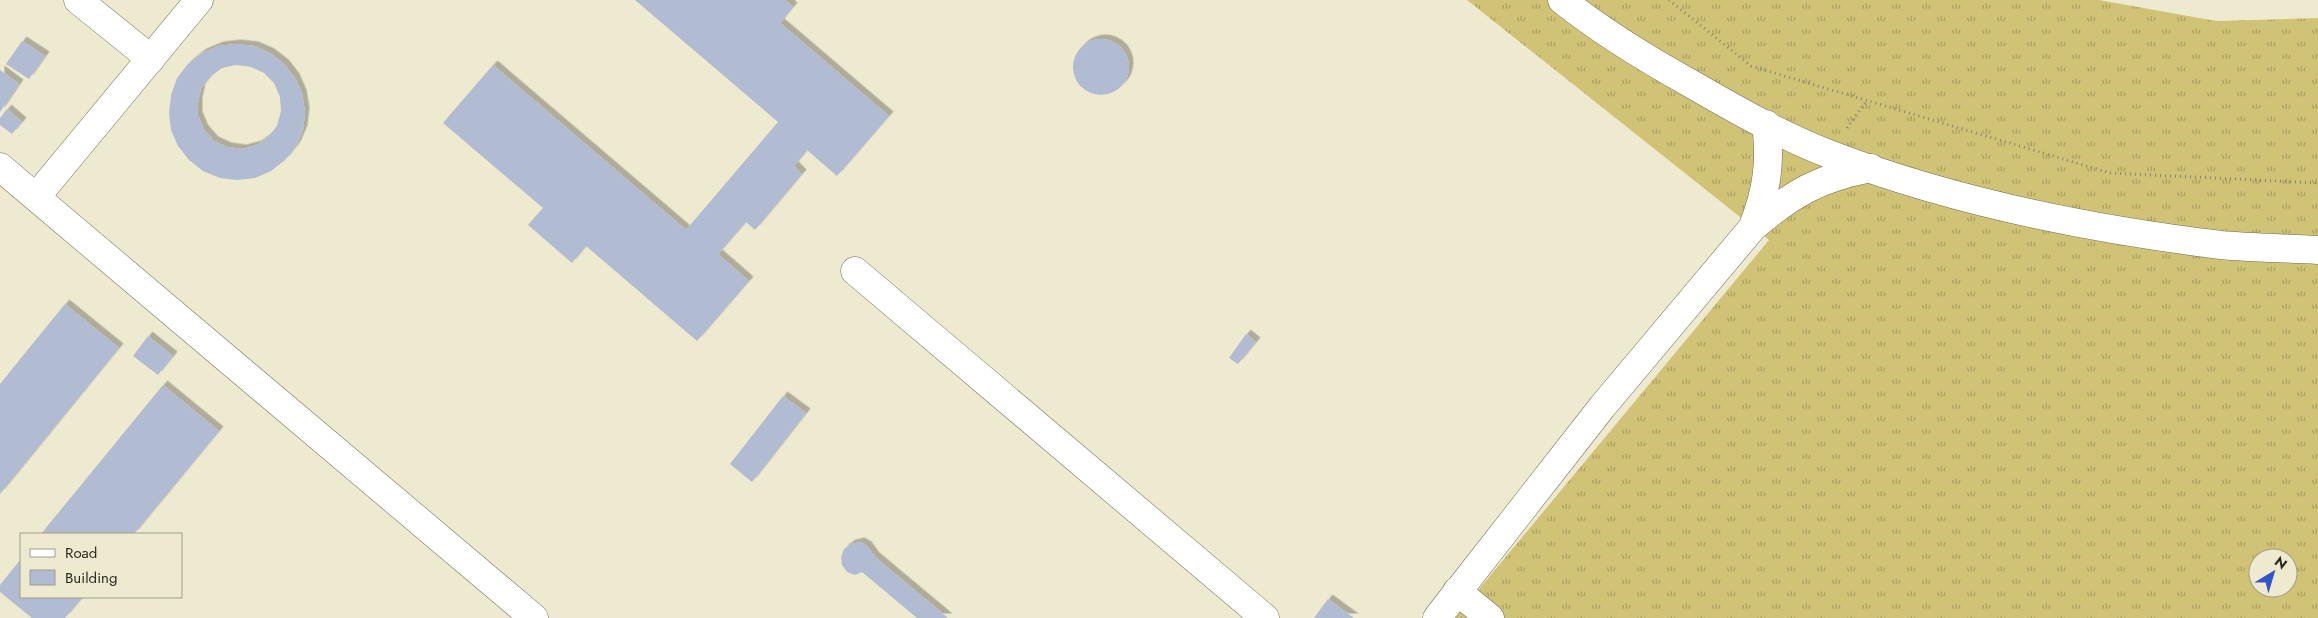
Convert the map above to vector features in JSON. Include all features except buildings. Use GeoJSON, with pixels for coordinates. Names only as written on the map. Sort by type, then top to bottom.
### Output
{"type":"FeatureCollection","features":[{"type":"Feature","properties":{"kind":"lane"},"geometry":{"type":"LineString","coordinates":[[78,0],[151,59]]}},
{"type":"Feature","properties":{"kind":"lane"},"geometry":{"type":"LineString","coordinates":[[36,197],[199,0]]}},
{"type":"Feature","properties":{"kind":"lane"},"geometry":{"type":"LineString","coordinates":[[1562,0],[1651,61],[1766,124],[1829,153],[1871,168],[1957,195],[2089,225],[2222,245],[2318,250]]}},
{"type":"Feature","properties":{"kind":"lane"},"geometry":{"type":"LineString","coordinates":[[1753,227],[1763,202],[1768,177],[1770,150],[1766,124]]}},
{"type":"Feature","properties":{"kind":"lane"},"geometry":{"type":"LineString","coordinates":[[0,167],[534,618]]}},
{"type":"Feature","properties":{"kind":"lane"},"geometry":{"type":"LineString","coordinates":[[1436,618],[1602,407],[1753,227],[1778,205],[1807,187],[1838,174],[1871,168]]}},
{"type":"Feature","properties":{"kind":"lane"},"geometry":{"type":"LineString","coordinates":[[856,270],[1265,618]]}},
{"type":"Feature","properties":{"kind":"lane"},"geometry":{"type":"LineString","coordinates":[[1457,591],[1490,618]]}},
{"type":"Feature","properties":{"kind":"path"},"geometry":{"type":"LineString","coordinates":[[1669,0],[1751,66],[2110,173],[2318,183]]}},
{"type":"Feature","properties":{"kind":"green space"},"geometry":{"type":"Polygon","coordinates":[[[1467,0],[2099,0],[2216,21],[2318,18],[2318,618],[1455,618],[1769,240],[1467,0]]]}}]}
